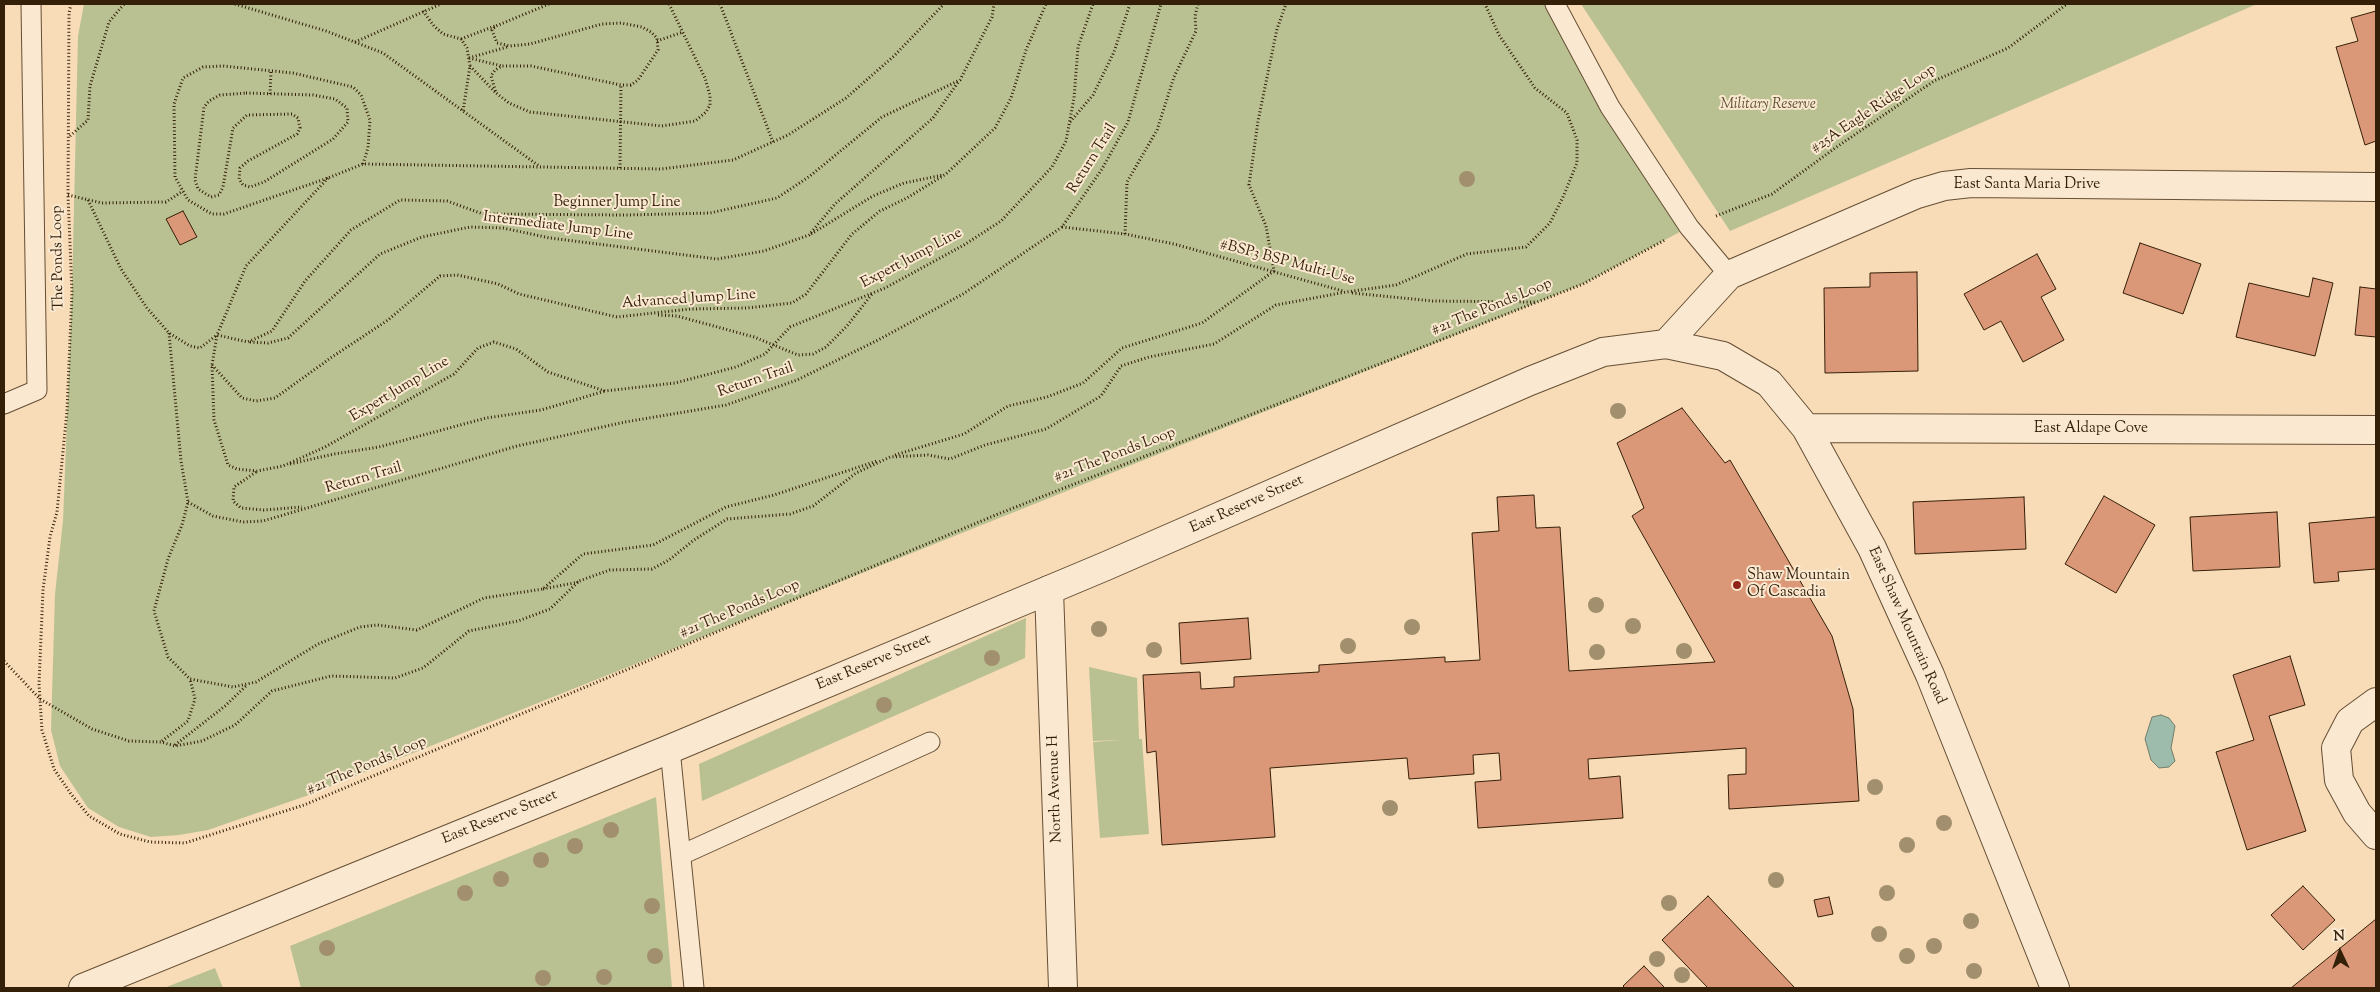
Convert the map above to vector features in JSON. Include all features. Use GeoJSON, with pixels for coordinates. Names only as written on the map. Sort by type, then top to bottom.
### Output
{"type":"FeatureCollection","features":[{"type":"Feature","properties":{"kind":"street","name":"East Santa Maria Drive"},"geometry":{"type":"LineString","coordinates":[[1666,344],[1729,275],[1918,194],[1944,186],[1971,183],[2376,187]]}},
{"type":"Feature","properties":{"kind":"street","name":"East Shaw Mountain Road"},"geometry":{"type":"LineString","coordinates":[[1666,344],[1723,356],[1769,383],[1806,428],[1872,548],[1930,675],[2055,988]]}},
{"type":"Feature","properties":{"kind":"street","name":"East Reserve Street"},"geometry":{"type":"LineString","coordinates":[[83,988],[670,749],[1049,590],[1530,381],[1603,352],[1666,344]]}},
{"type":"Feature","properties":{"kind":"street","name":"East Aldape Cove"},"geometry":{"type":"LineString","coordinates":[[1806,428],[2376,430]]}},
{"type":"Feature","properties":{"kind":"street","name":"North Avenue H"},"geometry":{"type":"LineString","coordinates":[[1049,590],[1063,988]]}},
{"type":"Feature","properties":{"kind":"street"},"geometry":{"type":"LineString","coordinates":[[2376,702],[2350,720],[2336,748],[2339,780],[2357,813],[2376,835]]}},
{"type":"Feature","properties":{"kind":"lane"},"geometry":{"type":"LineString","coordinates":[[4,404],[37,390],[31,4]]}},
{"type":"Feature","properties":{"kind":"lane"},"geometry":{"type":"LineString","coordinates":[[1555,4],[1610,107],[1689,227],[1729,275]]}},
{"type":"Feature","properties":{"kind":"lane"},"geometry":{"type":"LineString","coordinates":[[681,855],[930,742]]}},
{"type":"Feature","properties":{"kind":"lane"},"geometry":{"type":"LineString","coordinates":[[670,749],[694,988]]}},
{"type":"Feature","properties":{"kind":"path","name":"The Ponds Loop"},"geometry":{"type":"LineString","coordinates":[[58,512],[67,411],[72,292],[68,195],[69,13],[71,4]]}},
{"type":"Feature","properties":{"kind":"path"},"geometry":{"type":"LineString","coordinates":[[69,137],[88,120],[90,86],[109,22],[124,4]]}},
{"type":"Feature","properties":{"kind":"path"},"geometry":{"type":"LineString","coordinates":[[235,4],[326,31],[384,53],[539,166]]}},
{"type":"Feature","properties":{"kind":"path"},"geometry":{"type":"LineString","coordinates":[[354,42],[441,4]]}},
{"type":"Feature","properties":{"kind":"path"},"geometry":{"type":"LineString","coordinates":[[423,11],[434,26],[443,34],[461,39],[549,4]]}},
{"type":"Feature","properties":{"kind":"path"},"geometry":{"type":"LineString","coordinates":[[470,66],[496,93],[510,103],[530,112],[621,122],[676,125],[695,121],[706,112],[710,105],[710,96],[705,78],[669,4]]}},
{"type":"Feature","properties":{"kind":"path"},"geometry":{"type":"LineString","coordinates":[[720,4],[773,142]]}},
{"type":"Feature","properties":{"kind":"path"},"geometry":{"type":"LineString","coordinates":[[363,164],[368,148],[370,120],[361,95],[353,87],[293,73],[223,66],[203,67],[183,78],[174,104],[175,177],[188,200],[212,214],[224,214],[363,164],[661,168],[733,160],[788,135],[846,98],[894,56],[944,4]]}},
{"type":"Feature","properties":{"kind":"path"},"geometry":{"type":"LineString","coordinates":[[960,80],[992,17],[994,4]]}},
{"type":"Feature","properties":{"kind":"path","name":"Advanced Jump Line"},"geometry":{"type":"LineString","coordinates":[[212,365],[242,398],[256,400],[275,398],[388,320],[440,276],[457,275],[498,284],[519,294],[617,317],[650,315],[691,309],[747,308],[792,303],[806,294],[852,234],[880,211],[908,198],[946,174],[995,128],[1011,98],[1026,50],[1046,4]]}},
{"type":"Feature","properties":{"kind":"path","name":"Expert Jump Line"},"geometry":{"type":"LineString","coordinates":[[212,365],[214,420],[228,465],[237,469],[257,471],[334,454],[379,447],[486,418],[541,410],[605,391],[675,383],[736,367],[765,354],[790,327],[872,294],[964,245],[1001,221],[1052,167],[1066,142],[1074,98],[1078,47],[1093,4]]}},
{"type":"Feature","properties":{"kind":"path"},"geometry":{"type":"LineString","coordinates":[[1069,124],[1093,95],[1114,52],[1130,4]]}},
{"type":"Feature","properties":{"kind":"path","name":"Return Trail"},"geometry":{"type":"LineString","coordinates":[[188,502],[213,516],[243,522],[263,521],[517,446],[625,422],[726,405],[797,380],[878,340],[963,294],[1062,226],[1102,169],[1128,122],[1161,4]]}},
{"type":"Feature","properties":{"kind":"path"},"geometry":{"type":"LineString","coordinates":[[1125,234],[1126,182],[1156,130],[1174,77],[1196,31],[1195,16],[1198,4]]}},
{"type":"Feature","properties":{"kind":"path"},"geometry":{"type":"LineString","coordinates":[[543,589],[583,554],[653,545],[726,507],[774,495],[964,434],[1008,406],[1047,396],[1084,383],[1122,348],[1202,323],[1274,271],[1266,226],[1249,184],[1258,121],[1277,28],[1286,4]]}},
{"type":"Feature","properties":{"kind":"path"},"geometry":{"type":"LineString","coordinates":[[190,679],[233,687],[248,684],[256,682],[318,644],[360,628],[377,625],[417,630],[484,598],[579,582],[610,570],[652,569],[669,560],[694,540],[727,519],[790,514],[813,506],[856,473],[890,457],[928,455],[950,459],[985,446],[1046,429],[1101,396],[1121,366],[1149,357],[1214,344],[1276,306],[1346,292],[1396,285],[1467,254],[1526,247],[1550,223],[1563,197],[1577,163],[1577,140],[1568,113],[1535,88],[1499,35],[1485,4]]}},
{"type":"Feature","properties":{"kind":"path","name":"#25A Eagle Ridge Loop"},"geometry":{"type":"LineString","coordinates":[[1689,227],[1772,194],[1838,146],[1934,81],[2008,48],[2067,4]]}},
{"type":"Feature","properties":{"kind":"path"},"geometry":{"type":"LineString","coordinates":[[621,22],[642,27],[651,32],[657,41],[658,50],[638,80],[631,85],[621,85],[531,66],[502,66],[469,58],[510,46],[530,44],[602,24],[621,22]]}},
{"type":"Feature","properties":{"kind":"path"},"geometry":{"type":"LineString","coordinates":[[496,26],[492,30],[496,42],[510,46]]}},
{"type":"Feature","properties":{"kind":"path"},"geometry":{"type":"LineString","coordinates":[[657,41],[683,32]]}},
{"type":"Feature","properties":{"kind":"path"},"geometry":{"type":"LineString","coordinates":[[461,39],[467,48],[470,66],[463,111]]}},
{"type":"Feature","properties":{"kind":"path"},"geometry":{"type":"LineString","coordinates":[[496,93],[491,76],[495,70],[502,66]]}},
{"type":"Feature","properties":{"kind":"path"},"geometry":{"type":"LineString","coordinates":[[270,94],[271,71]]}},
{"type":"Feature","properties":{"kind":"path","name":"Intermediate Jump Line"},"geometry":{"type":"LineString","coordinates":[[809,235],[836,204],[933,118],[960,80]]}},
{"type":"Feature","properties":{"kind":"path","name":"Beginner Jump Line"},"geometry":{"type":"LineString","coordinates":[[248,342],[272,331],[305,281],[351,230],[400,200],[446,201],[483,214],[710,213],[777,198],[810,176],[882,116],[960,80]]}},
{"type":"Feature","properties":{"kind":"path"},"geometry":{"type":"LineString","coordinates":[[620,168],[621,85]]}},
{"type":"Feature","properties":{"kind":"path"},"geometry":{"type":"LineString","coordinates":[[246,92],[270,94],[335,99],[347,108],[348,122],[333,140],[264,182],[250,187],[243,185],[239,179],[240,168],[248,161],[297,134],[300,128],[298,118],[292,114],[247,115],[233,128],[223,187],[219,195],[211,197],[198,189],[194,172],[204,107],[209,101],[220,95],[246,92]]}},
{"type":"Feature","properties":{"kind":"path","name":"Intermediate Jump Line"},"geometry":{"type":"LineString","coordinates":[[248,342],[268,343],[288,338],[380,254],[422,237],[470,227],[503,228],[550,238],[717,259],[764,251],[809,235],[873,196],[904,183],[946,174]]}},
{"type":"Feature","properties":{"kind":"path"},"geometry":{"type":"LineString","coordinates":[[212,365],[217,335],[246,266],[328,178]]}},
{"type":"Feature","properties":{"kind":"path"},"geometry":{"type":"LineString","coordinates":[[68,195],[102,202],[166,202],[183,191]]}},
{"type":"Feature","properties":{"kind":"path"},"geometry":{"type":"LineString","coordinates":[[88,200],[121,269],[147,308],[169,333],[190,346],[200,348],[217,335]]}},
{"type":"Feature","properties":{"kind":"path","name":"#BSP3 BSP Multi-Use"},"geometry":{"type":"LineString","coordinates":[[1062,226],[1125,234],[1174,244],[1346,292],[1433,301],[1538,302]]}},
{"type":"Feature","properties":{"kind":"path","name":"#21 The Ponds Loop"},"geometry":{"type":"LineString","coordinates":[[58,512],[50,537],[43,590],[40,699],[42,730],[54,769],[70,794],[89,816],[120,834],[150,842],[185,843],[207,838],[304,806],[998,514],[1583,284],[1689,227]]}},
{"type":"Feature","properties":{"kind":"path"},"geometry":{"type":"LineString","coordinates":[[650,315],[677,316],[754,337],[798,355],[813,354],[826,347],[872,294]]}},
{"type":"Feature","properties":{"kind":"path"},"geometry":{"type":"LineString","coordinates":[[161,742],[188,721],[195,699],[190,679],[168,658],[154,611],[168,558],[182,525],[188,502],[181,461],[169,333]]}},
{"type":"Feature","properties":{"kind":"path"},"geometry":{"type":"LineString","coordinates":[[217,335],[248,342]]}},
{"type":"Feature","properties":{"kind":"path","name":"Expert Jump Line"},"geometry":{"type":"LineString","coordinates":[[283,466],[325,447],[454,374],[478,348],[494,342],[516,349],[548,372],[605,391]]}},
{"type":"Feature","properties":{"kind":"path","name":"Expert Jump Line"},"geometry":{"type":"LineString","coordinates":[[257,471],[234,487],[232,501],[241,508],[264,510],[310,507]]}},
{"type":"Feature","properties":{"kind":"path"},"geometry":{"type":"LineString","coordinates":[[4,661],[40,699],[92,729],[130,742],[161,742],[175,746],[202,741],[234,725],[272,691],[331,676],[394,678],[423,668],[470,630],[518,621],[550,609],[579,582]]}},
{"type":"Feature","properties":{"kind":"path"},"geometry":{"type":"LineString","coordinates":[[175,746],[225,706],[248,684]]}},
{"type":"Feature","properties":{"kind":"green space"},"geometry":{"type":"Polygon","coordinates":[[[84,4],[1555,4],[1689,227],[1583,284],[306,796],[208,830],[151,837],[119,827],[88,808],[60,766],[51,730],[55,594],[63,521],[72,292],[78,36],[84,4]]]}},
{"type":"Feature","properties":{"kind":"green space","name":"Military Reserve"},"geometry":{"type":"Polygon","coordinates":[[[1581,4],[2257,4],[1730,231],[1581,4]]]}},
{"type":"Feature","properties":{"kind":"green space"},"geometry":{"type":"Polygon","coordinates":[[[1026,618],[1025,658],[702,801],[699,764],[1026,618]]]}},
{"type":"Feature","properties":{"kind":"green space"},"geometry":{"type":"Polygon","coordinates":[[[1089,667],[1137,678],[1139,739],[1142,739],[1149,834],[1100,838],[1093,742],[1120,740],[1093,741],[1089,667]]]}},
{"type":"Feature","properties":{"kind":"green space"},"geometry":{"type":"Polygon","coordinates":[[[656,797],[672,988],[301,988],[290,946],[656,797]]]}},
{"type":"Feature","properties":{"kind":"green space"},"geometry":{"type":"Polygon","coordinates":[[[215,968],[223,988],[164,988],[215,968]]]}},
{"type":"Feature","properties":{"kind":"shaded area"},"geometry":{"type":"Polygon","coordinates":[[[2161,715],[2169,718],[2175,726],[2171,748],[2175,761],[2169,767],[2159,768],[2151,760],[2145,739],[2152,717],[2161,715]]]}},
{"type":"Feature","properties":{"kind":"building"},"geometry":{"type":"Polygon","coordinates":[[[2376,11],[2376,141],[2365,145],[2336,47],[2358,41],[2351,18],[2376,11]]]}},
{"type":"Feature","properties":{"kind":"building"},"geometry":{"type":"Polygon","coordinates":[[[183,211],[197,237],[180,245],[166,219],[183,211]]]}},
{"type":"Feature","properties":{"kind":"building"},"geometry":{"type":"Polygon","coordinates":[[[2140,243],[2201,264],[2183,314],[2123,293],[2140,243]]]}},
{"type":"Feature","properties":{"kind":"building"},"geometry":{"type":"Polygon","coordinates":[[[2037,254],[2056,289],[2041,297],[2064,340],[2023,362],[2001,321],[1984,330],[1964,294],[2037,254]]]}},
{"type":"Feature","properties":{"kind":"building"},"geometry":{"type":"Polygon","coordinates":[[[1917,272],[1918,371],[1825,373],[1824,288],[1870,287],[1870,273],[1917,272]]]}},
{"type":"Feature","properties":{"kind":"building"},"geometry":{"type":"Polygon","coordinates":[[[2313,278],[2333,283],[2315,356],[2236,337],[2249,283],[2309,297],[2313,278]]]}},
{"type":"Feature","properties":{"kind":"building"},"geometry":{"type":"Polygon","coordinates":[[[2360,287],[2376,289],[2376,337],[2355,335],[2360,287]]]}},
{"type":"Feature","properties":{"kind":"building","name":"Shaw Mountain Of Cascadia"},"geometry":{"type":"Polygon","coordinates":[[[1682,408],[1725,463],[1730,460],[1832,636],[1853,709],[1859,801],[1729,809],[1728,775],[1746,774],[1746,748],[1588,759],[1589,779],[1620,776],[1623,818],[1478,828],[1475,782],[1501,780],[1499,753],[1473,755],[1474,774],[1409,779],[1407,758],[1270,768],[1275,837],[1162,845],[1156,751],[1147,753],[1143,675],[1200,672],[1201,689],[1234,687],[1234,677],[1319,672],[1319,665],[1445,657],[1445,662],[1480,660],[1472,533],[1499,531],[1497,497],[1534,495],[1536,528],[1560,527],[1569,671],[1715,662],[1632,516],[1644,508],[1617,443],[1682,408]]]}},
{"type":"Feature","properties":{"kind":"building"},"geometry":{"type":"Polygon","coordinates":[[[2104,496],[2155,525],[2116,593],[2065,564],[2104,496]]]}},
{"type":"Feature","properties":{"kind":"building"},"geometry":{"type":"Polygon","coordinates":[[[2024,497],[2026,549],[1915,554],[1913,502],[2024,497]]]}},
{"type":"Feature","properties":{"kind":"building"},"geometry":{"type":"Polygon","coordinates":[[[2277,512],[2280,567],[2193,571],[2190,517],[2277,512]]]}},
{"type":"Feature","properties":{"kind":"building"},"geometry":{"type":"Polygon","coordinates":[[[2376,517],[2376,569],[2338,572],[2339,581],[2314,583],[2309,523],[2376,517]]]}},
{"type":"Feature","properties":{"kind":"building"},"geometry":{"type":"Polygon","coordinates":[[[1248,618],[1251,659],[1181,664],[1179,623],[1248,618]]]}},
{"type":"Feature","properties":{"kind":"building"},"geometry":{"type":"Polygon","coordinates":[[[2290,656],[2305,705],[2269,716],[2306,831],[2247,850],[2216,752],[2254,740],[2233,675],[2290,656]]]}},
{"type":"Feature","properties":{"kind":"building"},"geometry":{"type":"Polygon","coordinates":[[[2303,886],[2335,920],[2303,950],[2271,915],[2303,886]]]}},
{"type":"Feature","properties":{"kind":"building"},"geometry":{"type":"Polygon","coordinates":[[[1708,896],[1795,988],[1708,988],[1662,940],[1708,896]]]}},
{"type":"Feature","properties":{"kind":"building"},"geometry":{"type":"Polygon","coordinates":[[[1829,897],[1833,914],[1818,917],[1814,900],[1829,897]]]}},
{"type":"Feature","properties":{"kind":"building"},"geometry":{"type":"Polygon","coordinates":[[[2376,919],[2376,988],[2291,988],[2376,919]]]}},
{"type":"Feature","properties":{"kind":"building"},"geometry":{"type":"Polygon","coordinates":[[[1644,966],[1665,988],[1625,988],[1623,986],[1644,966]]]}},
{"type":"Feature","properties":{"kind":"place","name":"Shaw Mountain Of Cascadia"},"geometry":{"type":"Point","coordinates":[1737,585]}}]}
